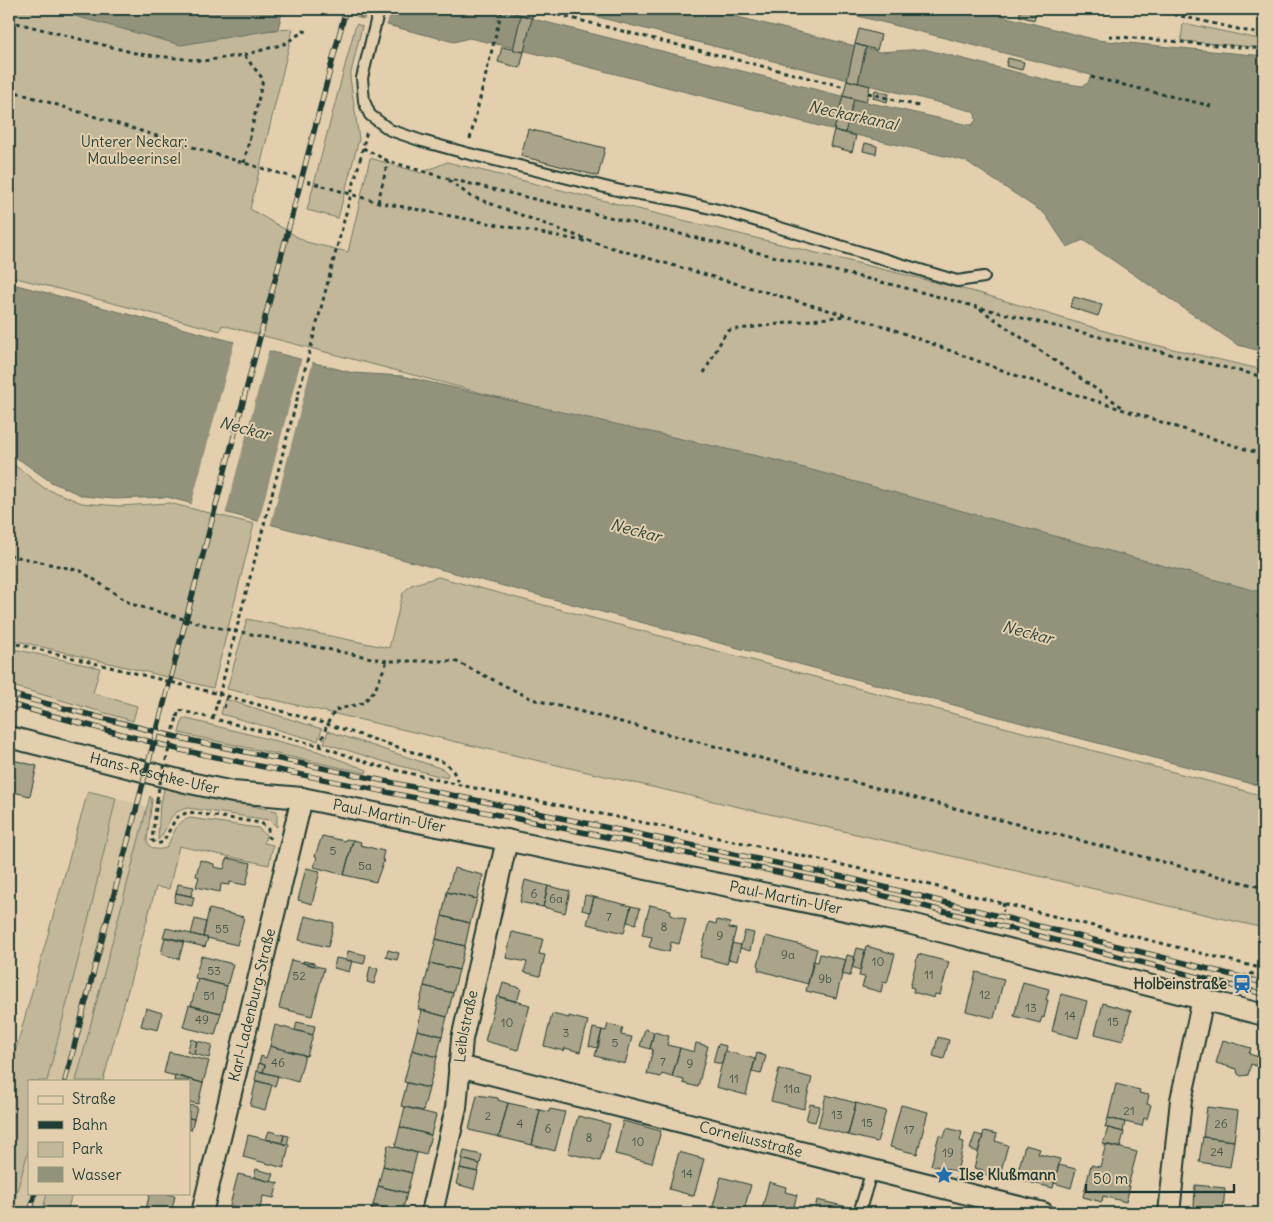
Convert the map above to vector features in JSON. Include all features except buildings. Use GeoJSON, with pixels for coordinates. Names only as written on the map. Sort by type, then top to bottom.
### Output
{"type":"FeatureCollection","features":[{"type":"Feature","properties":{"kind":"street","name":"Hans-Reschke-Ufer"},"geometry":{"type":"LineString","coordinates":[[9,737],[233,792],[302,798]]}},
{"type":"Feature","properties":{"kind":"street","name":"Paul-Martin-Ufer"},"geometry":{"type":"LineString","coordinates":[[302,798],[908,923],[1264,1016]]}},
{"type":"Feature","properties":{"kind":"street","name":"Karl-Ladenburg-Straße"},"geometry":{"type":"LineString","coordinates":[[202,1213],[302,798]]}},
{"type":"Feature","properties":{"kind":"street","name":"Leiblstraße"},"geometry":{"type":"LineString","coordinates":[[432,1213],[456,1108],[462,1039],[507,840]]}},
{"type":"Feature","properties":{"kind":"street"},"geometry":{"type":"LineString","coordinates":[[1169,1213],[1181,1100],[1203,999]]}},
{"type":"Feature","properties":{"kind":"street","name":"Corneliusstraße"},"geometry":{"type":"LineString","coordinates":[[460,1066],[1043,1213]]}},
{"type":"Feature","properties":{"kind":"lane"},"geometry":{"type":"LineString","coordinates":[[379,9],[362,78],[364,101],[370,115],[390,130],[466,153],[621,191],[678,200],[727,212],[957,280],[984,277]]}},
{"type":"Feature","properties":{"kind":"lane"},"geometry":{"type":"LineString","coordinates":[[859,1213],[872,1170]]}},
{"type":"Feature","properties":{"kind":"path"},"geometry":{"type":"LineString","coordinates":[[466,153],[502,9]]}},
{"type":"Feature","properties":{"kind":"path"},"geometry":{"type":"LineString","coordinates":[[535,9],[845,87]]}},
{"type":"Feature","properties":{"kind":"path"},"geometry":{"type":"LineString","coordinates":[[1150,9],[1264,35]]}},
{"type":"Feature","properties":{"kind":"path"},"geometry":{"type":"LineString","coordinates":[[9,21],[139,54],[204,61],[244,56],[284,44],[304,31],[310,32]]}},
{"type":"Feature","properties":{"kind":"path"},"geometry":{"type":"LineString","coordinates":[[1109,36],[1264,49]]}},
{"type":"Feature","properties":{"kind":"path"},"geometry":{"type":"LineString","coordinates":[[244,56],[263,79],[244,163]]}},
{"type":"Feature","properties":{"kind":"path"},"geometry":{"type":"LineString","coordinates":[[1091,76],[1211,106]]}},
{"type":"Feature","properties":{"kind":"path"},"geometry":{"type":"LineString","coordinates":[[9,90],[244,163],[378,202],[599,244]]}},
{"type":"Feature","properties":{"kind":"path"},"geometry":{"type":"LineString","coordinates":[[868,93],[922,107]]}},
{"type":"Feature","properties":{"kind":"path"},"geometry":{"type":"LineString","coordinates":[[213,718],[360,160],[370,115]]}},
{"type":"Feature","properties":{"kind":"path"},"geometry":{"type":"LineString","coordinates":[[362,148],[388,161],[446,178],[902,287],[1264,377]]}},
{"type":"Feature","properties":{"kind":"path"},"geometry":{"type":"LineString","coordinates":[[378,202],[388,161]]}},
{"type":"Feature","properties":{"kind":"path"},"geometry":{"type":"LineString","coordinates":[[446,178],[470,196],[599,244],[887,327],[1015,375],[1264,455]]}},
{"type":"Feature","properties":{"kind":"path"},"geometry":{"type":"LineString","coordinates":[[977,307],[1128,411]]}},
{"type":"Feature","properties":{"kind":"path"},"geometry":{"type":"LineString","coordinates":[[704,373],[725,334],[730,330],[847,315]]}},
{"type":"Feature","properties":{"kind":"path"},"geometry":{"type":"LineString","coordinates":[[9,555],[81,572],[131,604],[205,625],[387,661],[455,661],[532,699],[1264,888]]}},
{"type":"Feature","properties":{"kind":"path"},"geometry":{"type":"LineString","coordinates":[[9,642],[227,696],[327,724],[446,763],[460,785]]}},
{"type":"Feature","properties":{"kind":"path"},"geometry":{"type":"LineString","coordinates":[[320,746],[327,724],[335,710],[363,703],[375,690],[387,661]]}},
{"type":"Feature","properties":{"kind":"path"},"geometry":{"type":"LineString","coordinates":[[224,708],[227,696]]}},
{"type":"Feature","properties":{"kind":"path"},"geometry":{"type":"LineString","coordinates":[[261,823],[188,812],[176,818],[163,842],[157,844],[152,840],[159,788],[179,710],[320,746],[378,766],[460,785],[914,880],[1264,970]]}},
{"type":"Feature","properties":{"kind":"path"},"geometry":{"type":"LineString","coordinates":[[1004,903],[1002,910],[1004,911]]}},
{"type":"Feature","properties":{"kind":"path"},"geometry":{"type":"LineString","coordinates":[[1249,973],[1264,977]]}},
{"type":"Feature","properties":{"kind":"shaded area"},"geometry":{"type":"Polygon","coordinates":[[[116,798],[148,807],[76,1080],[47,1080],[89,917],[116,798]]]}},
{"type":"Feature","properties":{"kind":"shaded area"},"geometry":{"type":"Polygon","coordinates":[[[28,1152],[28,1194],[47,1194],[42,1213],[11,1213],[28,1152]]]}},
{"type":"Feature","properties":{"kind":"green space","name":"Unterer Neckar: Maulbeerinsel"},"geometry":{"type":"Polygon","coordinates":[[[9,9],[91,9],[198,35],[293,29],[250,209],[306,242],[348,252],[370,158],[421,173],[447,162],[979,293],[1138,341],[1264,370],[1264,601],[765,467],[222,325],[220,331],[9,276],[9,9]]]}},
{"type":"Feature","properties":{"kind":"green space"},"geometry":{"type":"Polygon","coordinates":[[[1183,23],[1264,40],[1264,48],[1181,41],[1183,23]]]}},
{"type":"Feature","properties":{"kind":"green space"},"geometry":{"type":"Polygon","coordinates":[[[356,24],[362,26],[350,77],[359,139],[338,218],[307,210],[356,24]]]}},
{"type":"Feature","properties":{"kind":"green space"},"geometry":{"type":"Polygon","coordinates":[[[9,463],[13,464],[44,488],[82,503],[120,506],[169,503],[254,524],[213,688],[9,639],[9,463]]]}},
{"type":"Feature","properties":{"kind":"green space"},"geometry":{"type":"Polygon","coordinates":[[[438,577],[1264,796],[1264,928],[227,689],[247,619],[389,648],[403,593],[411,585],[438,577]]]}},
{"type":"Feature","properties":{"kind":"green space"},"geometry":{"type":"Polygon","coordinates":[[[9,648],[100,668],[93,693],[137,706],[133,721],[9,685],[9,648]]]}},
{"type":"Feature","properties":{"kind":"green space"},"geometry":{"type":"Polygon","coordinates":[[[225,699],[322,729],[318,741],[221,714],[225,699]]]}},
{"type":"Feature","properties":{"kind":"green space"},"geometry":{"type":"Polygon","coordinates":[[[183,718],[317,751],[367,770],[366,773],[179,733],[183,718]]]}},
{"type":"Feature","properties":{"kind":"green space"},"geometry":{"type":"Polygon","coordinates":[[[328,731],[443,769],[448,774],[447,778],[385,762],[324,743],[328,731]]]}},
{"type":"Feature","properties":{"kind":"green space"},"geometry":{"type":"Polygon","coordinates":[[[164,788],[277,811],[277,827],[269,820],[188,808],[175,813],[158,840],[160,800],[162,800],[164,788]]]}},
{"type":"Feature","properties":{"kind":"green space"},"geometry":{"type":"Polygon","coordinates":[[[88,791],[116,798],[89,917],[47,1080],[28,1080],[28,1152],[11,1213],[9,1213],[9,1074],[88,791]]]}},
{"type":"Feature","properties":{"kind":"green space"},"geometry":{"type":"Polygon","coordinates":[[[150,796],[152,800],[147,840],[151,847],[156,849],[166,848],[177,826],[190,818],[258,828],[266,835],[264,843],[273,845],[269,865],[179,846],[169,889],[156,887],[103,1080],[76,1080],[150,796]]]}},
{"type":"Feature","properties":{"kind":"green space"},"geometry":{"type":"Polygon","coordinates":[[[47,1194],[72,1194],[67,1213],[42,1213],[47,1194]]]}},
{"type":"Feature","properties":{"kind":"water"},"geometry":{"type":"Polygon","coordinates":[[[49,9],[283,9],[278,29],[181,45],[49,9]]]}},
{"type":"Feature","properties":{"kind":"water","name":"Neckarkanal"},"geometry":{"type":"Polygon","coordinates":[[[324,9],[493,9],[866,102],[969,125],[972,125],[976,120],[975,114],[972,111],[566,9],[705,9],[880,52],[924,49],[1055,82],[1082,86],[1088,83],[1091,75],[830,9],[975,9],[1097,40],[1264,56],[1264,352],[1238,345],[1083,240],[1067,247],[1045,214],[966,161],[839,131],[514,48],[469,38],[454,42],[324,9]]]}},
{"type":"Feature","properties":{"kind":"water","name":"Neckar"},"geometry":{"type":"Polygon","coordinates":[[[9,283],[353,373],[402,376],[775,460],[1264,593],[1264,787],[167,497],[114,499],[83,496],[51,482],[20,460],[9,457],[9,283]]]}},
{"type":"Feature","properties":{"kind":"pier"},"geometry":{"type":"Polygon","coordinates":[[[322,9],[359,9],[356,20],[323,11],[322,9]]]}},
{"type":"Feature","properties":{"kind":"pier"},"geometry":{"type":"Polygon","coordinates":[[[367,9],[391,9],[386,27],[364,22],[367,9]]]}},
{"type":"Feature","properties":{"kind":"pier"},"geometry":{"type":"Polygon","coordinates":[[[235,340],[269,349],[225,515],[191,506],[235,340]]]}},
{"type":"Feature","properties":{"kind":"pier"},"geometry":{"type":"Polygon","coordinates":[[[302,357],[313,360],[270,527],[258,524],[302,357]]]}},
{"type":"Feature","properties":{"kind":"railway"},"geometry":{"type":"LineString","coordinates":[[65,1080],[346,9]]}},
{"type":"Feature","properties":{"kind":"railway"},"geometry":{"type":"LineString","coordinates":[[9,694],[184,739],[848,878],[1264,983]]}},
{"type":"Feature","properties":{"kind":"railway"},"geometry":{"type":"LineString","coordinates":[[9,704],[181,750],[846,886],[1264,994]]}},
{"type":"Feature","properties":{"kind":"railway"},"geometry":{"type":"LineString","coordinates":[[30,1213],[35,1194]]}},
{"type":"Feature","properties":{"kind":"place","name":"Holbeinstraße"},"geometry":{"type":"Point","coordinates":[1242,984]}},
{"type":"Feature","properties":{"kind":"place","name":"Ilse Klußmann"},"geometry":{"type":"Point","coordinates":[944,1175]}}]}
